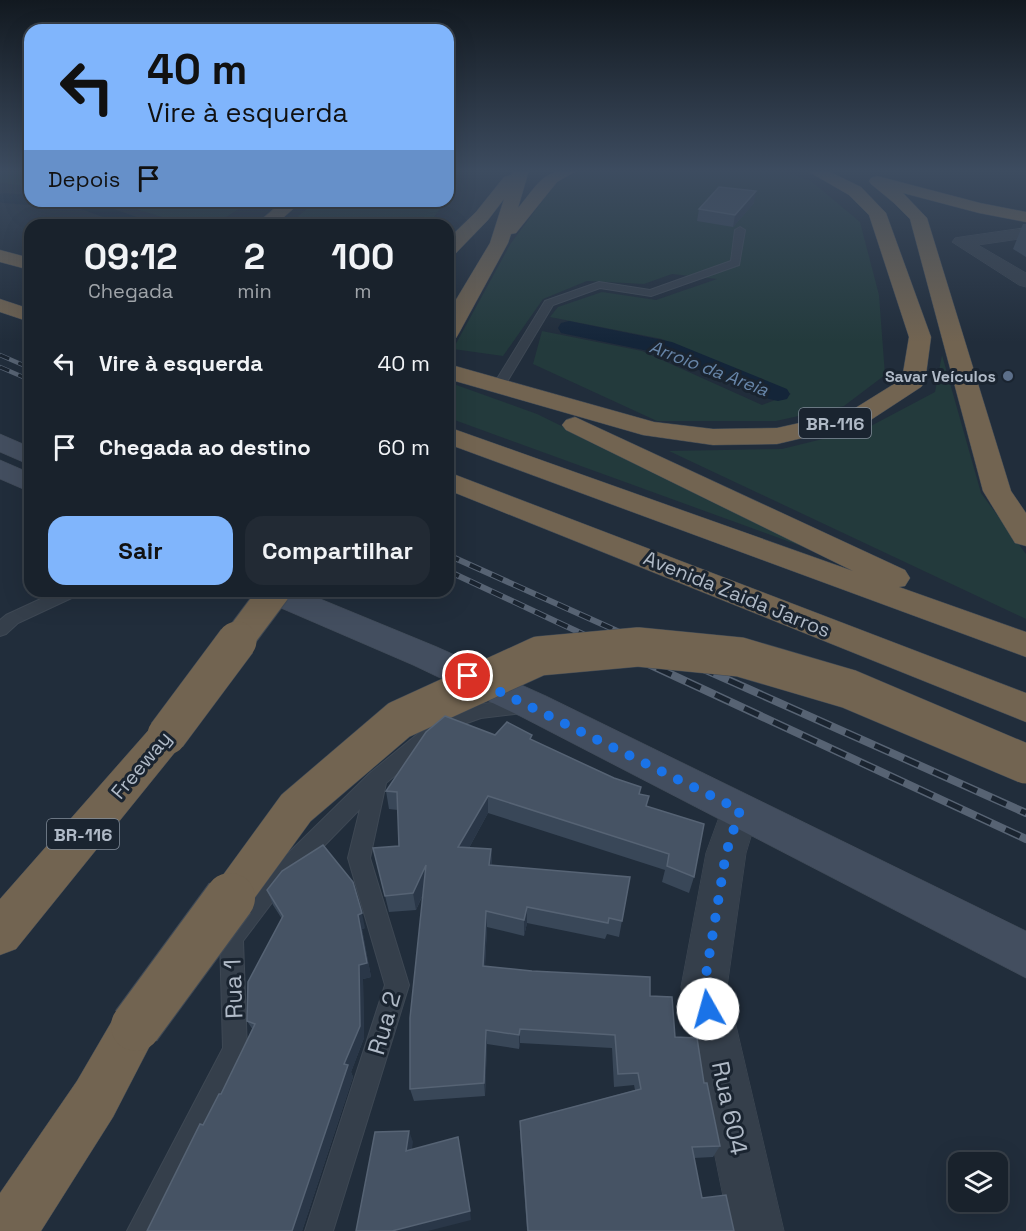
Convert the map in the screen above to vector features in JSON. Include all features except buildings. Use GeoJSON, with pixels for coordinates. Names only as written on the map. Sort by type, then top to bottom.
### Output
{"type":"FeatureCollection","features":[{"type":"Feature","properties":{"kind":"highway"},"geometry":{"type":"LineString","coordinates":[[454,244],[471,227]]}},
{"type":"Feature","properties":{"kind":"highway"},"geometry":{"type":"LineString","coordinates":[[499,243],[503,227]]}},
{"type":"Feature","properties":{"kind":"highway"},"geometry":{"type":"LineString","coordinates":[[454,323],[499,243],[512,227]]}},
{"type":"Feature","properties":{"kind":"highway","name":"BR-116"},"geometry":{"type":"LineString","coordinates":[[454,373],[652,430],[713,437],[777,436],[857,418],[913,382],[920,337],[883,227]]}},
{"type":"Feature","properties":{"kind":"highway"},"geometry":{"type":"LineString","coordinates":[[921,227],[997,491],[1026,536]]}},
{"type":"Feature","properties":{"kind":"highway"},"geometry":{"type":"LineString","coordinates":[[0,250],[24,254]]}},
{"type":"Feature","properties":{"kind":"highway"},"geometry":{"type":"LineString","coordinates":[[0,256],[24,262]]}},
{"type":"Feature","properties":{"kind":"highway"},"geometry":{"type":"LineString","coordinates":[[0,305],[24,314]]}},
{"type":"Feature","properties":{"kind":"highway"},"geometry":{"type":"LineString","coordinates":[[498,387],[1026,644]]}},
{"type":"Feature","properties":{"kind":"highway"},"geometry":{"type":"LineString","coordinates":[[454,437],[1026,644]]}},
{"type":"Feature","properties":{"kind":"highway","name":"Avenida Zaida Jarros"},"geometry":{"type":"LineString","coordinates":[[454,482],[1026,708]]}},
{"type":"Feature","properties":{"kind":"highway","name":"Freeway"},"geometry":{"type":"LineString","coordinates":[[0,933],[167,735],[269,597]]}},
{"type":"Feature","properties":{"kind":"highway"},"geometry":{"type":"LineString","coordinates":[[8,1231],[95,1099],[136,1026],[296,808],[399,720],[538,656],[638,647],[740,657],[849,689],[1026,765]]}},
{"type":"Feature","properties":{"kind":"highway"},"geometry":{"type":"LineString","coordinates":[[34,1231],[95,1099]]}},
{"type":"Feature","properties":{"kind":"main road"},"geometry":{"type":"LineString","coordinates":[[0,442],[24,454]]}},
{"type":"Feature","properties":{"kind":"main road"},"geometry":{"type":"LineString","coordinates":[[0,468],[24,481]]}},
{"type":"Feature","properties":{"kind":"main road"},"geometry":{"type":"LineString","coordinates":[[287,597],[425,656],[533,706],[1026,956]]}},
{"type":"Feature","properties":{"kind":"street"},"geometry":{"type":"LineString","coordinates":[[1026,233],[961,242],[1026,281]]}},
{"type":"Feature","properties":{"kind":"street","name":"Rua 604"},"geometry":{"type":"LineString","coordinates":[[740,810],[726,853],[704,987],[757,1231]]}},
{"type":"Feature","properties":{"kind":"lane"},"geometry":{"type":"LineString","coordinates":[[498,387],[549,303],[599,285],[651,293],[736,263],[740,230]]}},
{"type":"Feature","properties":{"kind":"lane"},"geometry":{"type":"LineString","coordinates":[[0,630],[12,619],[59,597]]}},
{"type":"Feature","properties":{"kind":"lane","name":"Rua 1"},"geometry":{"type":"LineString","coordinates":[[141,1231],[235,1050],[231,938],[275,881],[378,779],[443,723],[480,711],[533,706]]}},
{"type":"Feature","properties":{"kind":"lane","name":"Rua 2"},"geometry":{"type":"LineString","coordinates":[[320,1231],[398,985],[359,858],[378,779]]}},
{"type":"Feature","properties":{"kind":"green space"},"geometry":{"type":"Polygon","coordinates":[[[523,227],[861,227],[879,295],[885,375],[844,406],[776,421],[657,421],[533,364],[542,331],[642,351],[762,405],[791,394],[662,339],[550,317],[558,307],[602,292],[656,300],[717,279],[672,274],[644,284],[587,281],[543,299],[503,356],[454,349],[511,243],[523,227]]]}},
{"type":"Feature","properties":{"kind":"green space"},"geometry":{"type":"Polygon","coordinates":[[[942,355],[981,493],[1026,554],[1026,619],[669,451],[782,449],[867,428],[935,392],[942,355]]]}},
{"type":"Feature","properties":{"kind":"green space"},"geometry":{"type":"Polygon","coordinates":[[[454,384],[537,414],[823,554],[454,420],[454,384]]]}},
{"type":"Feature","properties":{"kind":"waterway","name":"Arroio da Areia"},"geometry":{"type":"LineString","coordinates":[[569,328],[664,347],[778,394]]}},
{"type":"Feature","properties":{"kind":"railway"},"geometry":{"type":"LineString","coordinates":[[0,355],[24,365]]}},
{"type":"Feature","properties":{"kind":"railway"},"geometry":{"type":"LineString","coordinates":[[0,367],[24,377]]}},
{"type":"Feature","properties":{"kind":"railway"},"geometry":{"type":"LineString","coordinates":[[454,558],[644,643]]}},
{"type":"Feature","properties":{"kind":"railway"},"geometry":{"type":"LineString","coordinates":[[454,574],[602,643]]}},
{"type":"Feature","properties":{"kind":"railway"},"geometry":{"type":"LineString","coordinates":[[599,641],[1026,839]]}},
{"type":"Feature","properties":{"kind":"railway"},"geometry":{"type":"LineString","coordinates":[[641,641],[1026,813]]}},
{"type":"Feature","properties":{"kind":"place","name":"Savar Veículos"},"geometry":{"type":"Point","coordinates":[1008,376]}},
{"type":"Feature","properties":{"kind":"route"},"geometry":{"type":"LineString","coordinates":[[468,676],[533,706],[740,810],[726,853],[704,987],[708,1009]]}}]}
